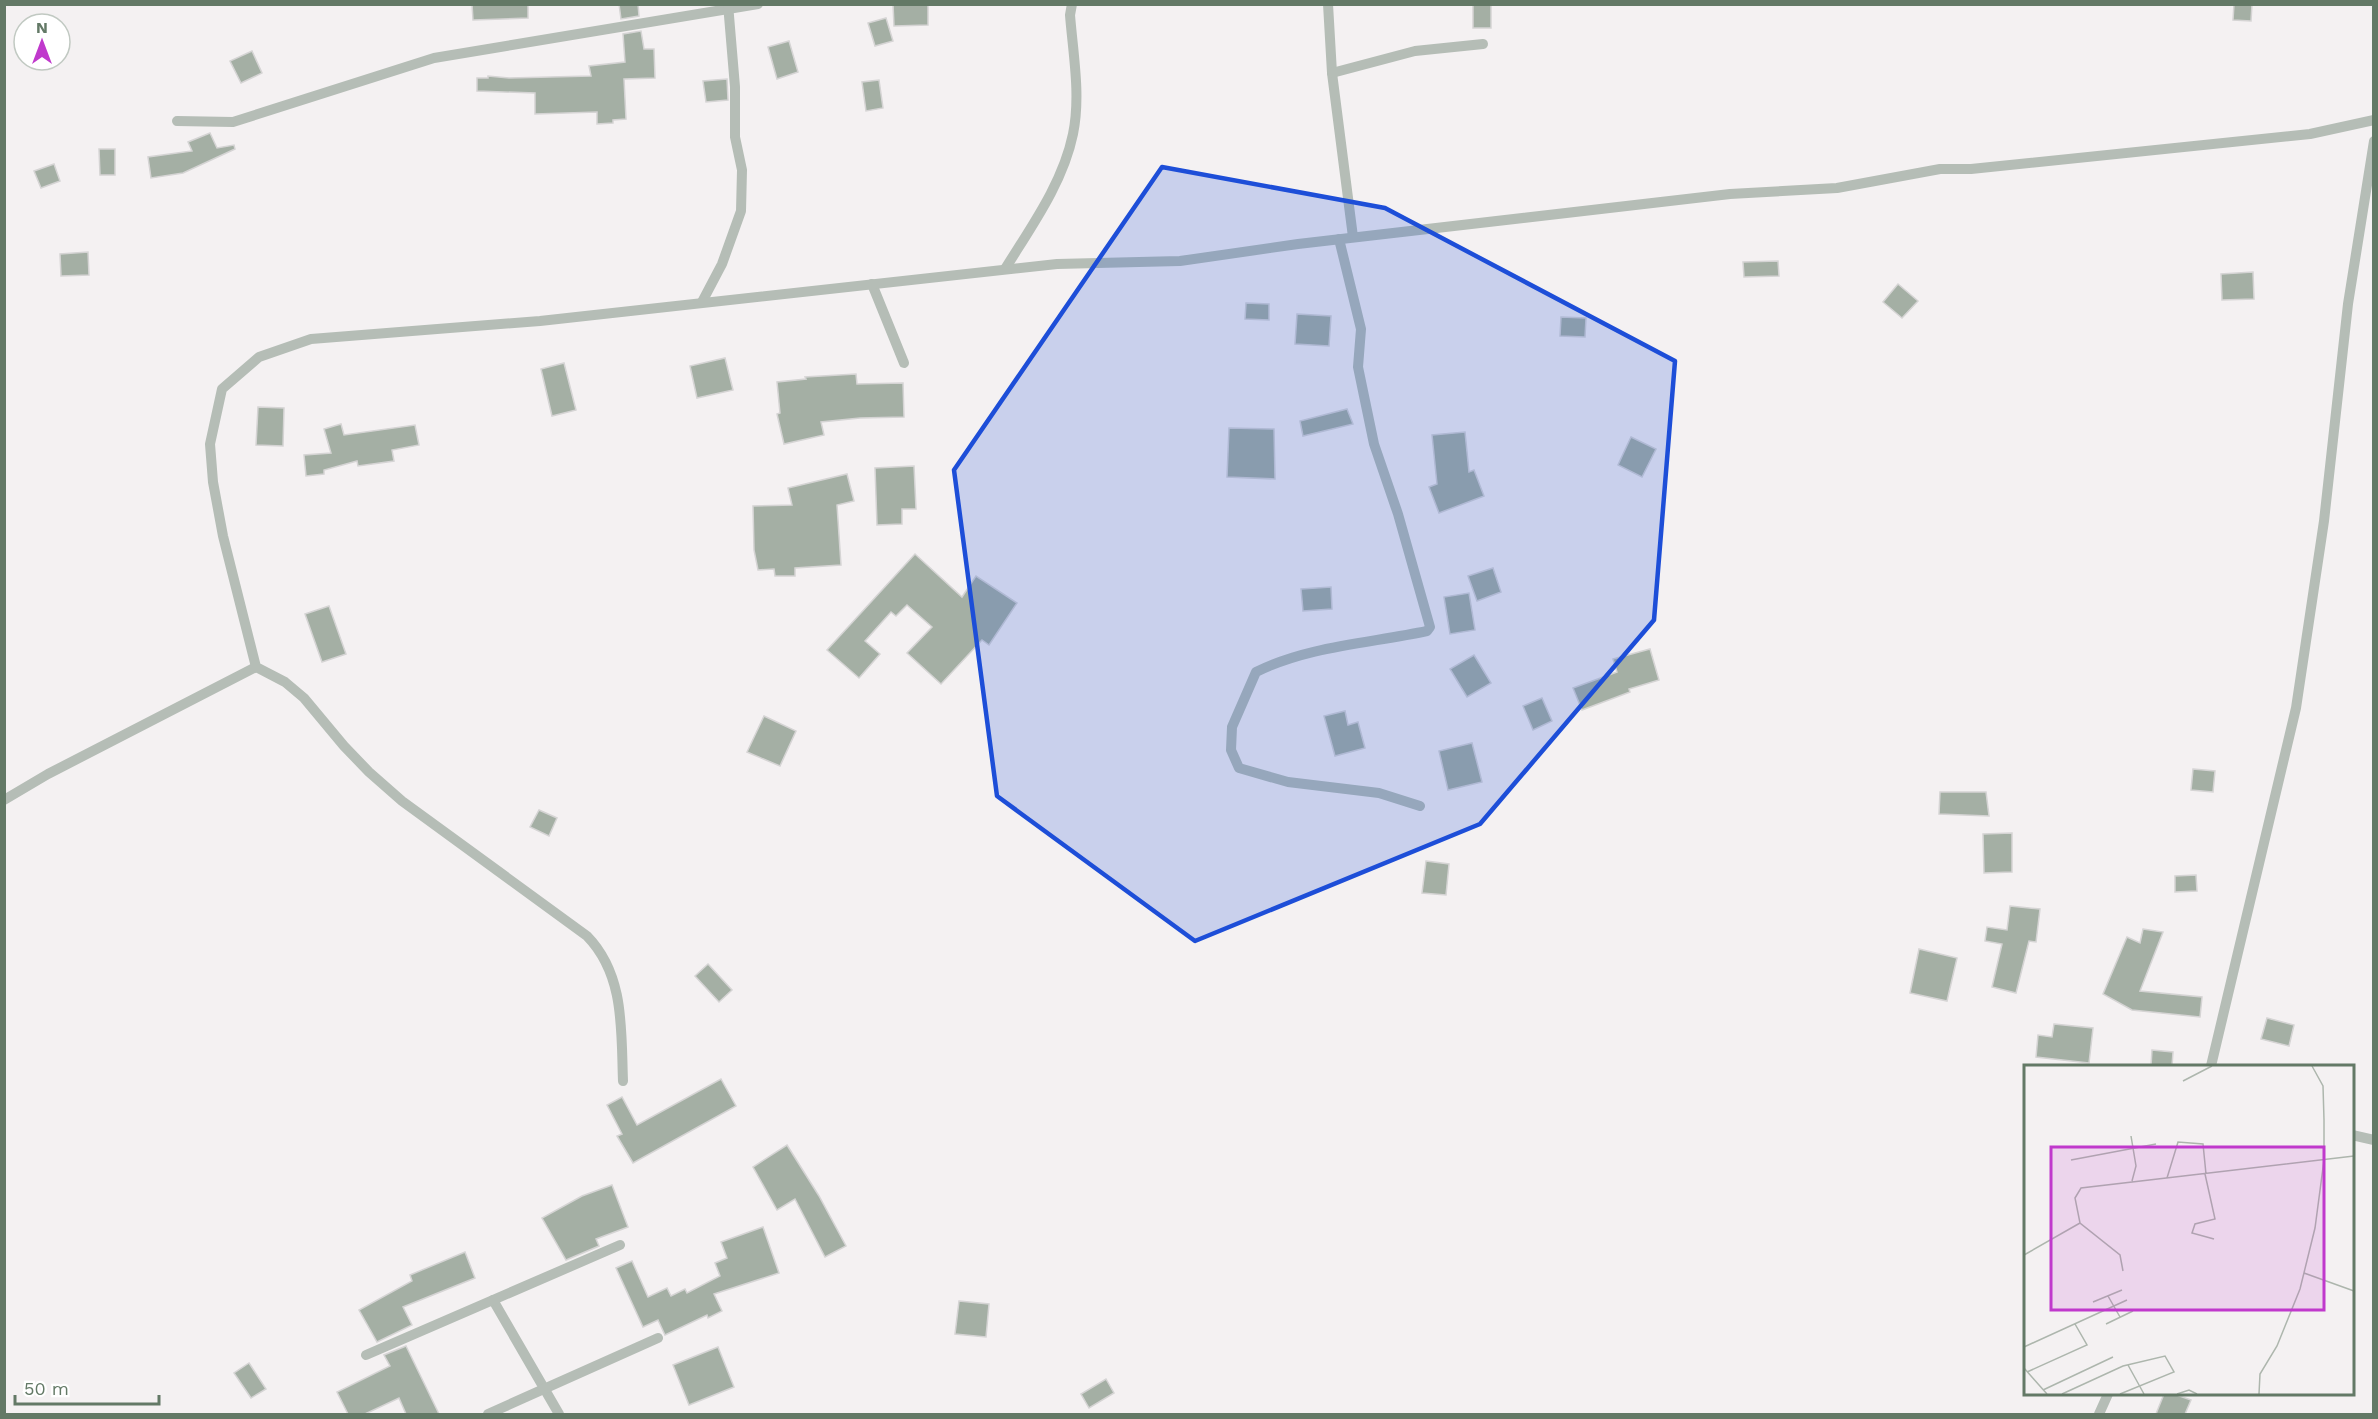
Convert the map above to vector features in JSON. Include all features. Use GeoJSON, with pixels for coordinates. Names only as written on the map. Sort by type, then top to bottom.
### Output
{"type":"FeatureCollection","features":[{"type":"Feature","properties":{"kind":"street"},"geometry":{"type":"LineString","coordinates":[[177,120],[233,122],[434,58],[729,7],[758,4]]}},
{"type":"Feature","properties":{"kind":"street"},"geometry":{"type":"LineString","coordinates":[[1005,269],[1062,170],[1074,134],[1076,102],[1070,15],[1072,4]]}},
{"type":"Feature","properties":{"kind":"street"},"geometry":{"type":"LineString","coordinates":[[1328,4],[1332,73],[1353,237]]}},
{"type":"Feature","properties":{"kind":"street"},"geometry":{"type":"LineString","coordinates":[[702,302],[722,264],[741,211],[742,170],[735,137],[735,87],[729,7]]}},
{"type":"Feature","properties":{"kind":"street"},"geometry":{"type":"LineString","coordinates":[[1332,73],[1415,51],[1483,44]]}},
{"type":"Feature","properties":{"kind":"street"},"geometry":{"type":"LineString","coordinates":[[623,1081],[621,1010],[611,971],[598,947],[587,936],[402,801],[352,755],[304,698],[285,682],[256,667],[223,536],[213,482],[210,444],[222,388],[259,357],[311,339],[540,321],[1057,264],[1180,261],[1353,237],[1731,194],[1837,189],[1940,170],[1971,170],[2298,135],[2373,120]]}},
{"type":"Feature","properties":{"kind":"street"},"geometry":{"type":"LineString","coordinates":[[2211,1065],[2296,708],[2324,521],[2348,304],[2373,141]]}},
{"type":"Feature","properties":{"kind":"street"},"geometry":{"type":"LineString","coordinates":[[1339,239],[1361,329],[1358,367],[1374,444],[1398,514],[1430,627],[1427,631],[1319,651],[1275,663],[1256,672],[1232,727],[1231,750],[1239,768],[1288,782],[1379,793],[1420,806]]}},
{"type":"Feature","properties":{"kind":"street"},"geometry":{"type":"LineString","coordinates":[[872,284],[904,363]]}},
{"type":"Feature","properties":{"kind":"street"},"geometry":{"type":"LineString","coordinates":[[4,800],[48,774],[256,667]]}},
{"type":"Feature","properties":{"kind":"street"},"geometry":{"type":"LineString","coordinates":[[2354,1135],[2373,1140]]}},
{"type":"Feature","properties":{"kind":"street"},"geometry":{"type":"LineString","coordinates":[[366,1355],[620,1245]]}},
{"type":"Feature","properties":{"kind":"street"},"geometry":{"type":"LineString","coordinates":[[493,1300],[543,1390],[559,1414]]}},
{"type":"Feature","properties":{"kind":"street"},"geometry":{"type":"LineString","coordinates":[[488,1414],[658,1338]]}},
{"type":"Feature","properties":{"kind":"street"},"geometry":{"type":"LineString","coordinates":[[2099,1414],[2108,1395]]}},
{"type":"Feature","properties":{"kind":"highlighted area"},"geometry":{"type":"Polygon","coordinates":[[[1162,167],[1385,208],[1675,361],[1654,620],[1480,824],[1195,941],[997,796],[954,470],[1162,167]]]}},
{"type":"Feature","properties":{"kind":"building"},"geometry":{"type":"Polygon","coordinates":[[[472,4],[528,4],[528,18],[473,20],[472,4]]]}},
{"type":"Feature","properties":{"kind":"building"},"geometry":{"type":"Polygon","coordinates":[[[619,4],[638,4],[639,16],[621,19],[619,4]]]}},
{"type":"Feature","properties":{"kind":"building"},"geometry":{"type":"Polygon","coordinates":[[[893,4],[928,4],[928,25],[894,26],[893,4]]]}},
{"type":"Feature","properties":{"kind":"building"},"geometry":{"type":"Polygon","coordinates":[[[1473,4],[1491,4],[1491,28],[1473,28],[1473,4]]]}},
{"type":"Feature","properties":{"kind":"building"},"geometry":{"type":"Polygon","coordinates":[[[2234,4],[2252,4],[2251,21],[2233,20],[2234,4]]]}},
{"type":"Feature","properties":{"kind":"building"},"geometry":{"type":"Polygon","coordinates":[[[886,18],[893,41],[875,46],[868,23],[886,18]]]}},
{"type":"Feature","properties":{"kind":"building"},"geometry":{"type":"Polygon","coordinates":[[[641,31],[644,49],[654,49],[655,78],[624,79],[626,119],[597,124],[597,112],[535,114],[535,93],[477,91],[477,78],[488,78],[488,76],[509,78],[591,76],[589,66],[625,62],[623,34],[641,31]]]}},
{"type":"Feature","properties":{"kind":"building"},"geometry":{"type":"Polygon","coordinates":[[[789,41],[798,72],[777,79],[768,47],[789,41]]]}},
{"type":"Feature","properties":{"kind":"building"},"geometry":{"type":"Polygon","coordinates":[[[252,51],[262,73],[241,83],[230,61],[252,51]]]}},
{"type":"Feature","properties":{"kind":"building"},"geometry":{"type":"Polygon","coordinates":[[[727,79],[728,100],[706,102],[703,81],[727,79]]]}},
{"type":"Feature","properties":{"kind":"building"},"geometry":{"type":"Polygon","coordinates":[[[879,80],[883,108],[866,111],[862,82],[879,80]]]}},
{"type":"Feature","properties":{"kind":"building"},"geometry":{"type":"Polygon","coordinates":[[[210,133],[217,148],[234,145],[235,149],[183,173],[151,178],[148,157],[192,151],[188,142],[210,133]]]}},
{"type":"Feature","properties":{"kind":"building"},"geometry":{"type":"Polygon","coordinates":[[[99,149],[115,149],[115,175],[100,175],[99,149]]]}},
{"type":"Feature","properties":{"kind":"building"},"geometry":{"type":"Polygon","coordinates":[[[54,164],[60,181],[41,188],[34,171],[54,164]]]}},
{"type":"Feature","properties":{"kind":"building"},"geometry":{"type":"Polygon","coordinates":[[[88,252],[89,275],[61,276],[60,254],[88,252]]]}},
{"type":"Feature","properties":{"kind":"building"},"geometry":{"type":"Polygon","coordinates":[[[1778,261],[1779,276],[1744,277],[1743,262],[1778,261]]]}},
{"type":"Feature","properties":{"kind":"building"},"geometry":{"type":"Polygon","coordinates":[[[2253,272],[2254,299],[2222,300],[2221,274],[2253,272]]]}},
{"type":"Feature","properties":{"kind":"building"},"geometry":{"type":"Polygon","coordinates":[[[1898,284],[1918,301],[1902,318],[1883,302],[1898,284]]]}},
{"type":"Feature","properties":{"kind":"building"},"geometry":{"type":"Polygon","coordinates":[[[1246,303],[1269,304],[1269,320],[1245,319],[1246,303]]]}},
{"type":"Feature","properties":{"kind":"building"},"geometry":{"type":"Polygon","coordinates":[[[1297,314],[1331,316],[1329,346],[1295,344],[1297,314]]]}},
{"type":"Feature","properties":{"kind":"building"},"geometry":{"type":"Polygon","coordinates":[[[1561,317],[1586,318],[1585,337],[1560,336],[1561,317]]]}},
{"type":"Feature","properties":{"kind":"building"},"geometry":{"type":"Polygon","coordinates":[[[725,358],[733,390],[697,398],[690,366],[725,358]]]}},
{"type":"Feature","properties":{"kind":"building"},"geometry":{"type":"Polygon","coordinates":[[[564,363],[576,410],[552,416],[541,369],[564,363]]]}},
{"type":"Feature","properties":{"kind":"building"},"geometry":{"type":"Polygon","coordinates":[[[856,374],[857,384],[903,383],[904,417],[821,422],[824,435],[784,444],[777,414],[780,413],[777,382],[806,379],[805,377],[856,374]]]}},
{"type":"Feature","properties":{"kind":"building"},"geometry":{"type":"Polygon","coordinates":[[[258,407],[284,408],[283,446],[256,445],[258,407]]]}},
{"type":"Feature","properties":{"kind":"building"},"geometry":{"type":"Polygon","coordinates":[[[1347,409],[1353,424],[1303,436],[1300,421],[1347,409]]]}},
{"type":"Feature","properties":{"kind":"building"},"geometry":{"type":"Polygon","coordinates":[[[341,424],[344,435],[415,425],[419,445],[392,450],[394,461],[358,466],[357,461],[324,470],[324,474],[306,476],[304,455],[331,453],[324,429],[341,424]]]}},
{"type":"Feature","properties":{"kind":"building"},"geometry":{"type":"Polygon","coordinates":[[[1229,428],[1274,429],[1275,479],[1227,477],[1229,428]]]}},
{"type":"Feature","properties":{"kind":"building"},"geometry":{"type":"Polygon","coordinates":[[[1465,432],[1469,472],[1474,470],[1484,496],[1439,513],[1429,487],[1437,484],[1432,435],[1465,432]]]}},
{"type":"Feature","properties":{"kind":"building"},"geometry":{"type":"Polygon","coordinates":[[[1631,437],[1656,449],[1642,477],[1618,465],[1631,437]]]}},
{"type":"Feature","properties":{"kind":"building"},"geometry":{"type":"Polygon","coordinates":[[[914,466],[916,509],[902,509],[902,524],[877,525],[875,468],[914,466]]]}},
{"type":"Feature","properties":{"kind":"building"},"geometry":{"type":"Polygon","coordinates":[[[847,474],[854,501],[837,505],[841,565],[795,568],[795,576],[775,576],[774,569],[758,570],[754,550],[753,506],[792,505],[788,488],[847,474]]]}},
{"type":"Feature","properties":{"kind":"building"},"geometry":{"type":"Polygon","coordinates":[[[915,554],[962,597],[976,576],[1017,603],[989,645],[982,640],[941,684],[907,653],[932,627],[907,605],[896,616],[891,612],[865,641],[880,654],[859,678],[827,650],[915,554]]]}},
{"type":"Feature","properties":{"kind":"building"},"geometry":{"type":"Polygon","coordinates":[[[1493,568],[1501,592],[1477,601],[1468,576],[1493,568]]]}},
{"type":"Feature","properties":{"kind":"building"},"geometry":{"type":"Polygon","coordinates":[[[1331,587],[1332,609],[1303,611],[1301,589],[1331,587]]]}},
{"type":"Feature","properties":{"kind":"building"},"geometry":{"type":"Polygon","coordinates":[[[1469,593],[1475,630],[1450,634],[1444,597],[1469,593]]]}},
{"type":"Feature","properties":{"kind":"building"},"geometry":{"type":"Polygon","coordinates":[[[329,606],[346,654],[322,662],[305,614],[329,606]]]}},
{"type":"Feature","properties":{"kind":"building"},"geometry":{"type":"Polygon","coordinates":[[[1650,649],[1659,680],[1629,689],[1630,692],[1582,710],[1573,688],[1617,672],[1613,659],[1650,649]]]}},
{"type":"Feature","properties":{"kind":"building"},"geometry":{"type":"Polygon","coordinates":[[[1474,655],[1491,683],[1467,697],[1450,669],[1474,655]]]}},
{"type":"Feature","properties":{"kind":"building"},"geometry":{"type":"Polygon","coordinates":[[[1542,698],[1552,721],[1533,730],[1523,706],[1542,698]]]}},
{"type":"Feature","properties":{"kind":"building"},"geometry":{"type":"Polygon","coordinates":[[[1345,711],[1348,725],[1358,722],[1365,748],[1335,756],[1324,716],[1345,711]]]}},
{"type":"Feature","properties":{"kind":"building"},"geometry":{"type":"Polygon","coordinates":[[[764,716],[796,731],[780,766],[747,752],[764,716]]]}},
{"type":"Feature","properties":{"kind":"building"},"geometry":{"type":"Polygon","coordinates":[[[1472,743],[1482,782],[1448,790],[1439,751],[1472,743]]]}},
{"type":"Feature","properties":{"kind":"building"},"geometry":{"type":"Polygon","coordinates":[[[2193,769],[2215,771],[2213,792],[2191,790],[2193,769]]]}},
{"type":"Feature","properties":{"kind":"building"},"geometry":{"type":"Polygon","coordinates":[[[1940,792],[1986,792],[1989,816],[1939,814],[1940,792]]]}},
{"type":"Feature","properties":{"kind":"building"},"geometry":{"type":"Polygon","coordinates":[[[539,810],[557,818],[549,836],[530,827],[539,810]]]}},
{"type":"Feature","properties":{"kind":"building"},"geometry":{"type":"Polygon","coordinates":[[[2012,833],[2012,872],[1984,873],[1983,834],[2012,833]]]}},
{"type":"Feature","properties":{"kind":"building"},"geometry":{"type":"Polygon","coordinates":[[[1426,861],[1449,864],[1446,895],[1422,893],[1426,861]]]}},
{"type":"Feature","properties":{"kind":"building"},"geometry":{"type":"Polygon","coordinates":[[[2196,875],[2197,891],[2175,892],[2175,876],[2196,875]]]}},
{"type":"Feature","properties":{"kind":"building"},"geometry":{"type":"Polygon","coordinates":[[[2010,906],[2040,909],[2036,942],[2029,941],[2016,993],[1992,987],[2002,944],[1985,941],[1987,927],[2007,930],[2010,906]]]}},
{"type":"Feature","properties":{"kind":"building"},"geometry":{"type":"Polygon","coordinates":[[[2143,929],[2163,932],[2140,991],[2202,997],[2200,1017],[2132,1010],[2103,994],[2127,937],[2140,943],[2143,929]]]}},
{"type":"Feature","properties":{"kind":"building"},"geometry":{"type":"Polygon","coordinates":[[[1919,949],[1957,958],[1947,1001],[1910,993],[1919,949]]]}},
{"type":"Feature","properties":{"kind":"building"},"geometry":{"type":"Polygon","coordinates":[[[708,964],[732,990],[719,1002],[695,976],[708,964]]]}},
{"type":"Feature","properties":{"kind":"building"},"geometry":{"type":"Polygon","coordinates":[[[2267,1018],[2294,1025],[2289,1046],[2261,1039],[2267,1018]]]}},
{"type":"Feature","properties":{"kind":"building"},"geometry":{"type":"Polygon","coordinates":[[[2054,1024],[2093,1028],[2089,1063],[2036,1057],[2038,1035],[2052,1037],[2054,1024]]]}},
{"type":"Feature","properties":{"kind":"building"},"geometry":{"type":"Polygon","coordinates":[[[2152,1050],[2173,1052],[2172,1065],[2151,1065],[2152,1050]]]}},
{"type":"Feature","properties":{"kind":"building"},"geometry":{"type":"Polygon","coordinates":[[[721,1079],[736,1106],[633,1163],[617,1136],[622,1134],[607,1105],[622,1097],[637,1125],[721,1079]]]}},
{"type":"Feature","properties":{"kind":"building"},"geometry":{"type":"Polygon","coordinates":[[[787,1145],[819,1196],[846,1246],[825,1257],[795,1199],[777,1210],[753,1167],[787,1145]]]}},
{"type":"Feature","properties":{"kind":"building"},"geometry":{"type":"Polygon","coordinates":[[[612,1185],[628,1227],[596,1239],[599,1246],[566,1260],[542,1218],[582,1196],[612,1185]]]}},
{"type":"Feature","properties":{"kind":"building"},"geometry":{"type":"Polygon","coordinates":[[[763,1227],[779,1273],[714,1294],[722,1311],[708,1318],[707,1315],[665,1335],[658,1320],[643,1327],[616,1268],[632,1261],[648,1297],[667,1288],[671,1296],[685,1289],[687,1293],[720,1276],[715,1263],[727,1258],[721,1242],[763,1227]]]}},
{"type":"Feature","properties":{"kind":"building"},"geometry":{"type":"Polygon","coordinates":[[[465,1252],[475,1278],[403,1307],[412,1325],[377,1342],[359,1310],[412,1281],[410,1275],[465,1252]]]}},
{"type":"Feature","properties":{"kind":"building"},"geometry":{"type":"Polygon","coordinates":[[[959,1301],[989,1304],[986,1337],[955,1334],[959,1301]]]}},
{"type":"Feature","properties":{"kind":"building"},"geometry":{"type":"Polygon","coordinates":[[[406,1346],[439,1414],[406,1414],[399,1398],[365,1414],[348,1414],[337,1392],[390,1366],[384,1355],[406,1346]]]}},
{"type":"Feature","properties":{"kind":"building"},"geometry":{"type":"Polygon","coordinates":[[[718,1347],[734,1387],[689,1405],[673,1365],[718,1347]]]}},
{"type":"Feature","properties":{"kind":"building"},"geometry":{"type":"Polygon","coordinates":[[[249,1363],[266,1389],[251,1398],[234,1373],[249,1363]]]}},
{"type":"Feature","properties":{"kind":"building"},"geometry":{"type":"Polygon","coordinates":[[[1106,1379],[1114,1393],[1089,1408],[1081,1394],[1106,1379]]]}},
{"type":"Feature","properties":{"kind":"building"},"geometry":{"type":"Polygon","coordinates":[[[2164,1395],[2177,1395],[2191,1400],[2185,1414],[2156,1414],[2164,1395]]]}}]}
